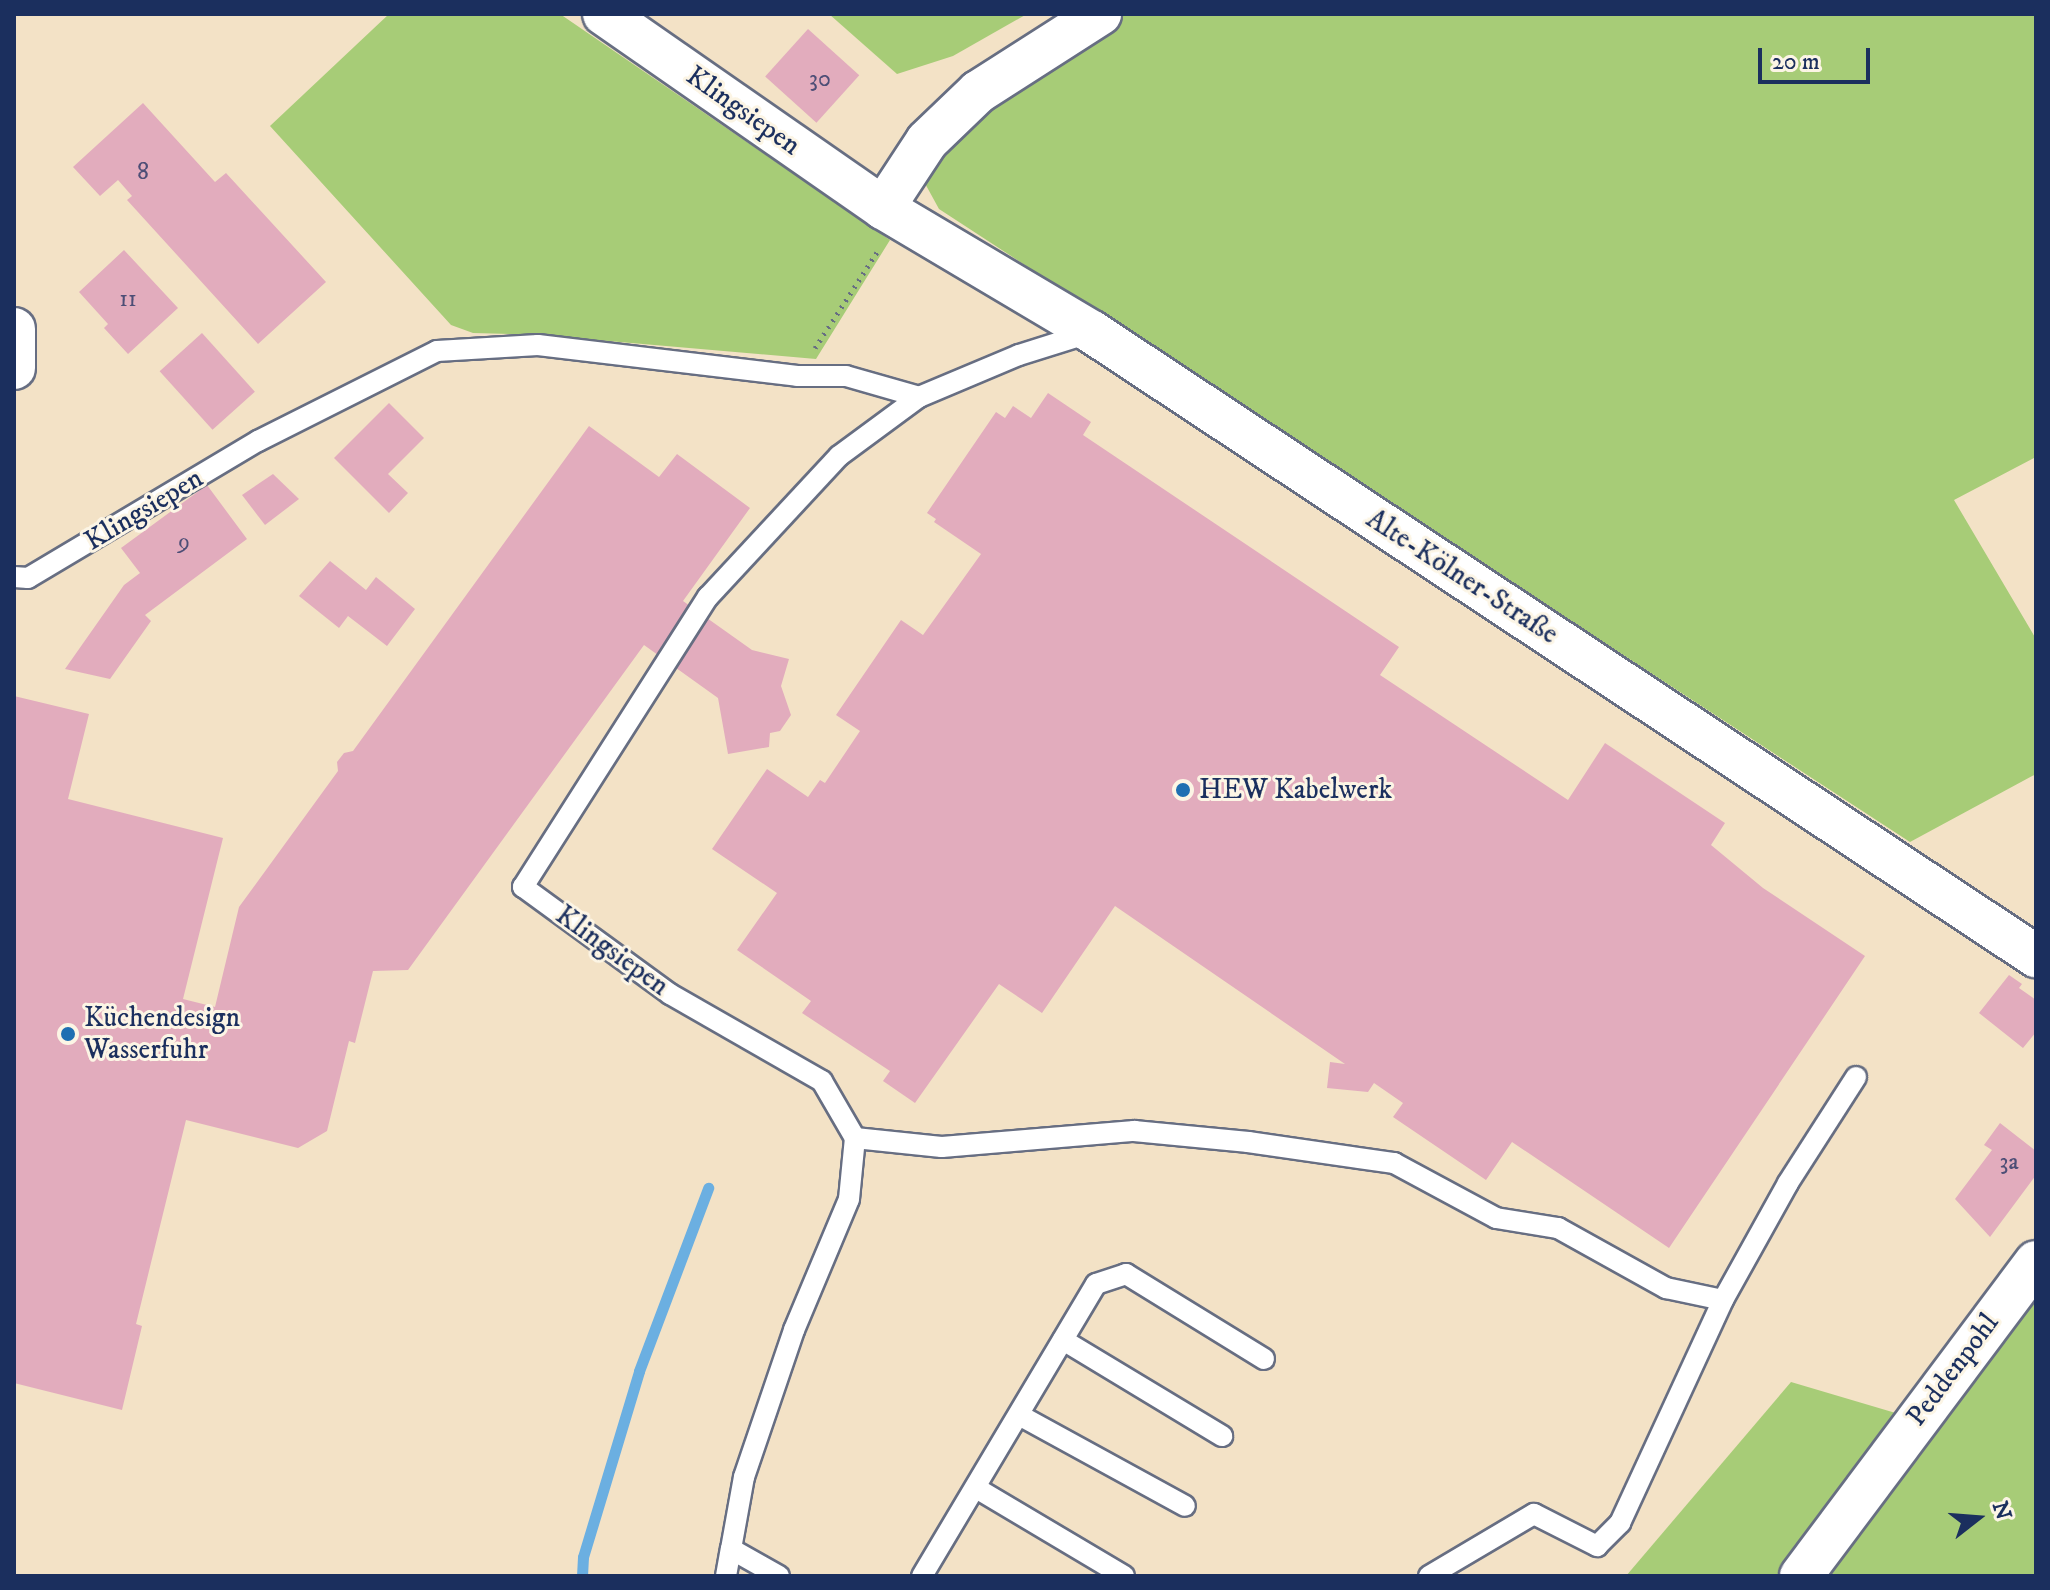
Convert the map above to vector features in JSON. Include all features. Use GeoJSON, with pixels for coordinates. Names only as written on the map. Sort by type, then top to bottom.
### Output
{"type":"FeatureCollection","features":[{"type":"Feature","properties":{"kind":"street","name":"Klingsiepen"},"geometry":{"type":"LineString","coordinates":[[604,14],[891,213]]}},
{"type":"Feature","properties":{"kind":"street"},"geometry":{"type":"LineString","coordinates":[[891,213],[927,141],[978,92],[1100,14]]}},
{"type":"Feature","properties":{"kind":"street","name":"Alte-Kölner-Straße"},"geometry":{"type":"LineString","coordinates":[[891,213],[1092,332],[2036,956]]}},
{"type":"Feature","properties":{"kind":"street"},"geometry":{"type":"LineString","coordinates":[[14,329],[14,368]]}},
{"type":"Feature","properties":{"kind":"street","name":"Peddenpohl"},"geometry":{"type":"LineString","coordinates":[[1801,1576],[2036,1262]]}},
{"type":"Feature","properties":{"kind":"lane","name":"Klingsiepen"},"geometry":{"type":"LineString","coordinates":[[855,1138],[822,1081],[670,994],[523,887],[708,597],[839,456],[919,397],[1019,355],[1092,332]]}},
{"type":"Feature","properties":{"kind":"lane","name":"Klingsiepen"},"geometry":{"type":"LineString","coordinates":[[14,577],[28,578],[258,441],[437,351],[538,345],[797,376],[846,376],[919,397]]}},
{"type":"Feature","properties":{"kind":"lane"},"geometry":{"type":"LineString","coordinates":[[1429,1576],[1534,1514],[1597,1546],[1620,1523],[1723,1300],[1788,1183],[1856,1077]]}},
{"type":"Feature","properties":{"kind":"lane"},"geometry":{"type":"LineString","coordinates":[[726,1576],[744,1477],[794,1330],[849,1199],[855,1138],[942,1147],[1134,1131],[1248,1142],[1394,1163],[1496,1218],[1558,1228],[1666,1288],[1723,1300]]}},
{"type":"Feature","properties":{"kind":"lane"},"geometry":{"type":"LineString","coordinates":[[930,1574],[976,1488],[1096,1284],[1126,1274],[1264,1359]]}},
{"type":"Feature","properties":{"kind":"lane"},"geometry":{"type":"LineString","coordinates":[[1063,1340],[1222,1436]]}},
{"type":"Feature","properties":{"kind":"lane"},"geometry":{"type":"LineString","coordinates":[[1019,1415],[1185,1506]]}},
{"type":"Feature","properties":{"kind":"lane"},"geometry":{"type":"LineString","coordinates":[[976,1488],[1124,1576]]}},
{"type":"Feature","properties":{"kind":"lane"},"geometry":{"type":"LineString","coordinates":[[731,1549],[779,1576]]}},
{"type":"Feature","properties":{"kind":"path"},"geometry":{"type":"LineString","coordinates":[[797,376],[891,213]]}},
{"type":"Feature","properties":{"kind":"green space"},"geometry":{"type":"Polygon","coordinates":[[[389,14],[560,14],[890,240],[816,359],[539,335],[473,333],[451,325],[270,126],[389,14]]]}},
{"type":"Feature","properties":{"kind":"green space"},"geometry":{"type":"Polygon","coordinates":[[[829,14],[1027,14],[953,56],[897,74],[829,14]]]}},
{"type":"Feature","properties":{"kind":"green space"},"geometry":{"type":"Polygon","coordinates":[[[1126,14],[2036,14],[2036,457],[1954,500],[2036,639],[2036,774],[1910,842],[939,209],[922,178],[991,103],[1126,14]]]}},
{"type":"Feature","properties":{"kind":"green space"},"geometry":{"type":"Polygon","coordinates":[[[2036,1274],[2036,1576],[1816,1576],[2036,1274]]]}},
{"type":"Feature","properties":{"kind":"green space"},"geometry":{"type":"Polygon","coordinates":[[[1791,1382],[1899,1414],[1780,1576],[1626,1576],[1791,1382]]]}},
{"type":"Feature","properties":{"kind":"building"},"geometry":{"type":"Polygon","coordinates":[[[808,29],[859,75],[816,123],[765,77],[808,29]]]}},
{"type":"Feature","properties":{"kind":"building"},"geometry":{"type":"Polygon","coordinates":[[[143,103],[215,182],[226,173],[326,282],[258,344],[127,200],[132,196],[118,180],[100,196],[73,167],[143,103]]]}},
{"type":"Feature","properties":{"kind":"building"},"geometry":{"type":"Polygon","coordinates":[[[124,250],[178,308],[128,354],[104,328],[108,324],[79,292],[124,250]]]}},
{"type":"Feature","properties":{"kind":"building"},"geometry":{"type":"Polygon","coordinates":[[[202,333],[255,392],[213,430],[160,371],[202,333]]]}},
{"type":"Feature","properties":{"kind":"building","name":"HEW Kabelwerk"},"geometry":{"type":"Polygon","coordinates":[[[1048,393],[1091,422],[1083,435],[1399,647],[1380,675],[1568,800],[1605,743],[1725,823],[1711,845],[1763,888],[1865,956],[1669,1248],[1512,1142],[1486,1180],[1393,1117],[1403,1103],[1374,1083],[1368,1092],[1327,1088],[1330,1062],[1345,1064],[1115,906],[1042,1013],[999,984],[915,1103],[883,1081],[890,1071],[802,1013],[811,1001],[737,950],[777,893],[712,849],[767,769],[808,797],[820,780],[825,783],[860,731],[836,715],[901,620],[923,635],[981,554],[934,522],[936,519],[927,513],[996,412],[1005,418],[1013,406],[1031,418],[1048,393]]]}},
{"type":"Feature","properties":{"kind":"building"},"geometry":{"type":"Polygon","coordinates":[[[389,403],[424,438],[388,474],[408,493],[389,513],[334,458],[389,403]]]}},
{"type":"Feature","properties":{"kind":"building"},"geometry":{"type":"Polygon","coordinates":[[[589,426],[659,477],[677,454],[750,508],[683,601],[752,650],[789,659],[781,686],[791,715],[780,731],[770,733],[769,747],[728,754],[718,698],[644,645],[408,970],[373,971],[355,1043],[349,1041],[327,1131],[298,1148],[186,1120],[136,1324],[142,1326],[122,1410],[14,1383],[14,696],[89,714],[68,799],[223,838],[183,999],[215,1007],[239,907],[338,771],[337,762],[344,753],[353,751],[589,426]]]}},
{"type":"Feature","properties":{"kind":"building"},"geometry":{"type":"Polygon","coordinates":[[[273,474],[299,499],[265,525],[242,495],[273,474]]]}},
{"type":"Feature","properties":{"kind":"building"},"geometry":{"type":"Polygon","coordinates":[[[207,485],[247,539],[145,615],[151,621],[110,679],[65,669],[124,585],[140,573],[121,548],[207,485]]]}},
{"type":"Feature","properties":{"kind":"building"},"geometry":{"type":"Polygon","coordinates":[[[330,561],[366,590],[376,577],[415,609],[387,646],[348,616],[339,628],[299,596],[330,561]]]}},
{"type":"Feature","properties":{"kind":"building"},"geometry":{"type":"Polygon","coordinates":[[[2009,975],[2022,984],[2019,988],[2036,1000],[2036,1032],[2023,1048],[1979,1013],[2009,975]]]}},
{"type":"Feature","properties":{"kind":"building"},"geometry":{"type":"Polygon","coordinates":[[[2000,1123],[2036,1151],[2036,1175],[1990,1237],[1955,1199],[1992,1150],[1984,1145],[2000,1123]]]}},
{"type":"Feature","properties":{"kind":"waterway"},"geometry":{"type":"LineString","coordinates":[[582,1576],[583,1557],[639,1371],[708,1188]]}},
{"type":"Feature","properties":{"kind":"place","name":"HEW Kabelwerk"},"geometry":{"type":"Point","coordinates":[1183,790]}},
{"type":"Feature","properties":{"kind":"place","name":"Küchendesign Wasserfuhr"},"geometry":{"type":"Point","coordinates":[68,1034]}}]}
